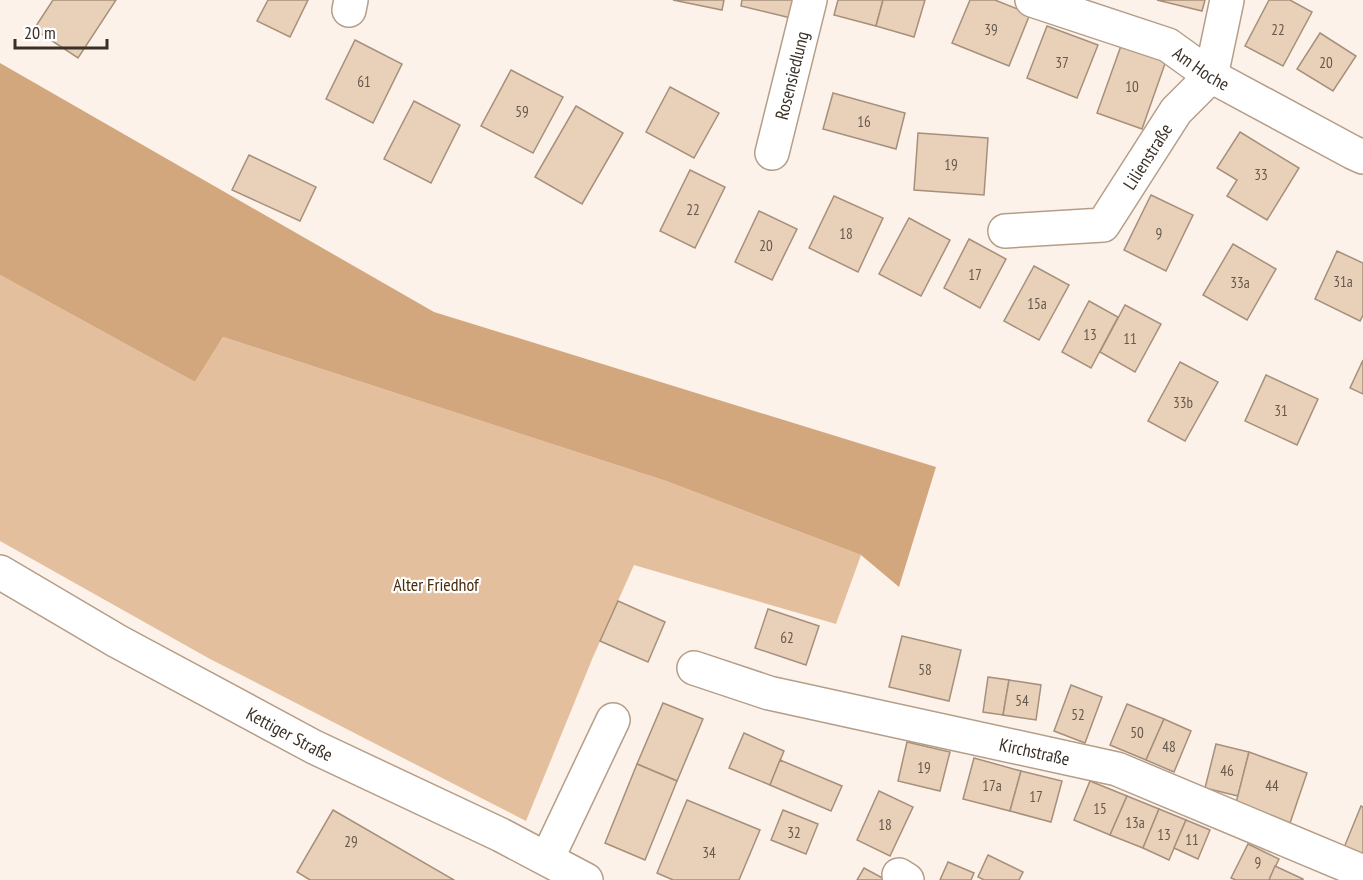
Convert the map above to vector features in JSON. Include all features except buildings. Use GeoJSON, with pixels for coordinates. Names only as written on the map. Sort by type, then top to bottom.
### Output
{"type":"FeatureCollection","features":[{"type":"Feature","properties":{"kind":"street","name":"Rosensiedlung"},"geometry":{"type":"LineString","coordinates":[[772,153],[810,0]]}},
{"type":"Feature","properties":{"kind":"street","name":"Am Hoche"},"geometry":{"type":"LineString","coordinates":[[1032,0],[1168,45],[1211,76],[1363,157]]}},
{"type":"Feature","properties":{"kind":"street"},"geometry":{"type":"LineString","coordinates":[[1211,76],[1227,0]]}},
{"type":"Feature","properties":{"kind":"street","name":"Lilienstraße"},"geometry":{"type":"LineString","coordinates":[[1005,231],[1103,225],[1176,111],[1211,76]]}},
{"type":"Feature","properties":{"kind":"street","name":"Kettiger Straße"},"geometry":{"type":"LineString","coordinates":[[0,572],[117,641],[314,747],[501,835],[586,880]]}},
{"type":"Feature","properties":{"kind":"street","name":"Kirchstraße"},"geometry":{"type":"LineString","coordinates":[[694,668],[770,693],[1117,769],[1363,872]]}},
{"type":"Feature","properties":{"kind":"street"},"geometry":{"type":"LineString","coordinates":[[547,859],[613,720]]}},
{"type":"Feature","properties":{"kind":"green space","name":"Alter Friedhof"},"geometry":{"type":"Polygon","coordinates":[[[0,275],[195,382],[223,337],[666,481],[861,555],[836,624],[634,565],[593,657],[526,821],[210,659],[0,541],[0,275]]]}},
{"type":"Feature","properties":{"kind":"shaded area"},"geometry":{"type":"Polygon","coordinates":[[[0,63],[434,312],[936,467],[899,587],[861,555],[666,481],[223,337],[195,382],[0,275],[0,63]]]}}]}
